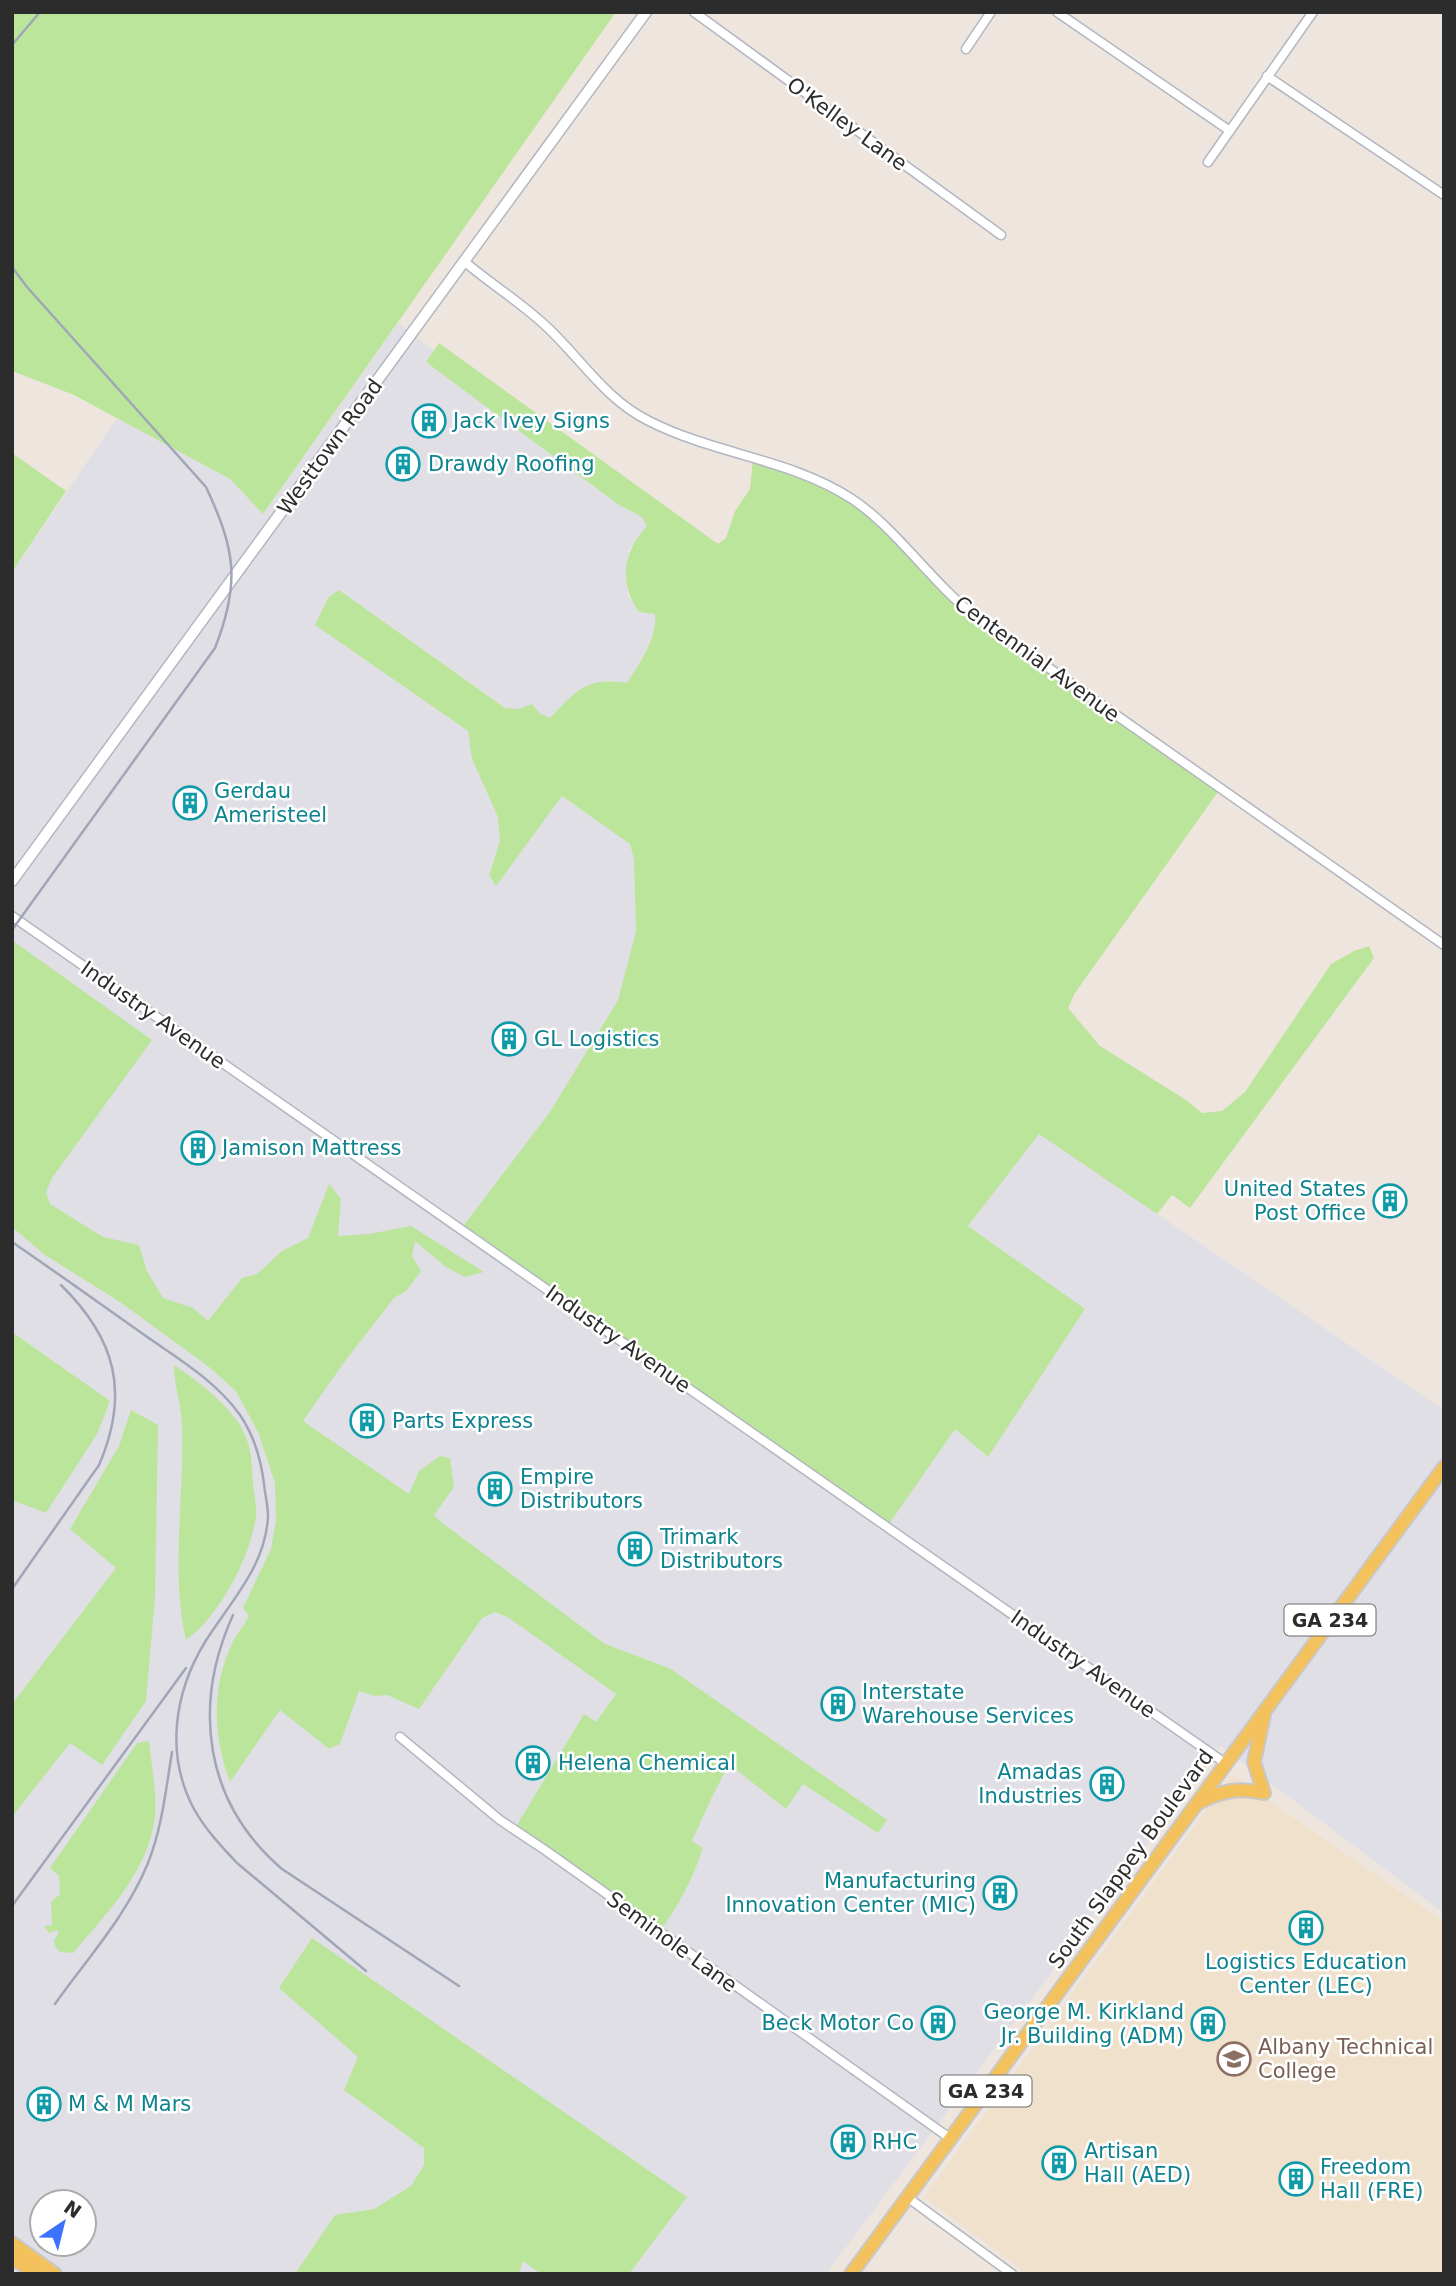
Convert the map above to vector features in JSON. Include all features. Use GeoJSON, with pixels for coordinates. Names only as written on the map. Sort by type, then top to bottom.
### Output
{"type":"FeatureCollection","features":[{"type":"Feature","properties":{"kind":"main road","name":"South Slappey Boulevard"},"geometry":{"type":"LineString","coordinates":[[851,2274],[1444,1467]]}},
{"type":"Feature","properties":{"kind":"main road"},"geometry":{"type":"LineString","coordinates":[[1194,1805],[1230,1791],[1264,1793],[1254,1762],[1265,1708]]}},
{"type":"Feature","properties":{"kind":"main road"},"geometry":{"type":"LineString","coordinates":[[12,2243],[55,2274]]}},
{"type":"Feature","properties":{"kind":"main road"},"geometry":{"type":"LineString","coordinates":[[12,2257],[35,2274]]}},
{"type":"Feature","properties":{"kind":"street","name":"Westtown Road"},"geometry":{"type":"LineString","coordinates":[[12,881],[646,12]]}},
{"type":"Feature","properties":{"kind":"street","name":"O'Kelley Lane"},"geometry":{"type":"LineString","coordinates":[[694,12],[1001,236]]}},
{"type":"Feature","properties":{"kind":"street"},"geometry":{"type":"LineString","coordinates":[[966,49],[991,12]]}},
{"type":"Feature","properties":{"kind":"street"},"geometry":{"type":"LineString","coordinates":[[1057,12],[1230,131]]}},
{"type":"Feature","properties":{"kind":"street"},"geometry":{"type":"LineString","coordinates":[[1209,162],[1313,12]]}},
{"type":"Feature","properties":{"kind":"street"},"geometry":{"type":"LineString","coordinates":[[1268,76],[1444,195]]}},
{"type":"Feature","properties":{"kind":"street","name":"Centennial Avenue"},"geometry":{"type":"LineString","coordinates":[[465,262],[528,309],[625,407],[647,421],[680,435],[819,482],[853,499],[895,538],[954,600],[975,616],[1444,945]]}},
{"type":"Feature","properties":{"kind":"street","name":"Industry Avenue"},"geometry":{"type":"LineString","coordinates":[[12,916],[1225,1763]]}},
{"type":"Feature","properties":{"kind":"street","name":"Seminole Lane"},"geometry":{"type":"LineString","coordinates":[[400,1737],[500,1820],[951,2139]]}},
{"type":"Feature","properties":{"kind":"street"},"geometry":{"type":"LineString","coordinates":[[907,2197],[1012,2274]]}},
{"type":"Feature","properties":{"kind":"shaded area"},"geometry":{"type":"Polygon","coordinates":[[[398,323],[434,351],[427,362],[619,505],[642,517],[647,526],[629,550],[625,578],[628,596],[639,612],[655,613],[656,623],[649,646],[627,684],[608,680],[565,702],[550,718],[538,713],[506,708],[339,590],[315,625],[468,731],[472,759],[498,817],[500,841],[489,875],[496,886],[562,796],[630,844],[634,860],[636,931],[618,1000],[550,1112],[955,1429],[987,1457],[1084,1309],[968,1226],[1039,1133],[1444,1410],[1444,1913],[1221,1746],[826,2274],[12,2274],[12,572],[117,418],[230,479],[263,514],[398,323]]]}},
{"type":"Feature","properties":{"kind":"shaded area","name":"Albany Technical College"},"geometry":{"type":"Polygon","coordinates":[[[1232,1775],[1444,1922],[1444,2274],[1028,2274],[924,2197],[1232,1775]]]}},
{"type":"Feature","properties":{"kind":"green space"},"geometry":{"type":"Polygon","coordinates":[[[12,12],[616,12],[263,514],[230,479],[74,395],[12,371],[12,12]]]}},
{"type":"Feature","properties":{"kind":"green space"},"geometry":{"type":"Polygon","coordinates":[[[439,343],[718,544],[726,538],[735,511],[750,489],[753,458],[853,499],[954,600],[1220,789],[1075,993],[1068,1008],[1100,1046],[1202,1113],[1222,1111],[1245,1092],[1331,964],[1369,946],[1374,958],[1190,1208],[1172,1195],[1157,1214],[1039,1134],[968,1226],[1085,1309],[988,1457],[955,1429],[887,1527],[461,1229],[550,1112],[618,1000],[636,931],[634,860],[630,844],[562,796],[496,886],[489,875],[500,841],[498,817],[472,759],[468,731],[315,625],[328,598],[339,590],[505,708],[519,709],[532,704],[539,713],[550,718],[583,688],[601,682],[627,683],[650,642],[655,614],[639,612],[632,601],[626,578],[628,557],[647,526],[642,517],[619,505],[426,362],[439,343]]]}},
{"type":"Feature","properties":{"kind":"green space"},"geometry":{"type":"Polygon","coordinates":[[[12,453],[66,491],[12,572],[12,453]]]}},
{"type":"Feature","properties":{"kind":"green space"},"geometry":{"type":"Polygon","coordinates":[[[13,941],[152,1040],[52,1178],[46,1192],[50,1204],[103,1237],[139,1245],[147,1271],[163,1298],[193,1308],[208,1321],[242,1278],[257,1274],[282,1251],[308,1238],[329,1184],[341,1199],[338,1236],[369,1234],[411,1226],[484,1272],[465,1277],[446,1267],[415,1241],[412,1256],[421,1271],[406,1291],[394,1298],[303,1421],[409,1494],[419,1471],[440,1456],[450,1458],[454,1487],[434,1515],[441,1522],[605,1644],[671,1669],[887,1820],[878,1833],[803,1784],[786,1809],[729,1764],[692,1841],[703,1848],[695,1871],[659,1933],[514,1830],[584,1714],[596,1722],[616,1694],[509,1618],[495,1612],[482,1618],[419,1709],[387,1695],[374,1696],[359,1691],[340,1744],[329,1749],[280,1710],[230,1782],[218,1730],[220,1678],[234,1640],[249,1616],[243,1608],[271,1549],[276,1520],[275,1483],[258,1432],[236,1391],[209,1367],[120,1302],[45,1255],[12,1227],[13,941]]]}},
{"type":"Feature","properties":{"kind":"green space"},"geometry":{"type":"Polygon","coordinates":[[[12,1332],[110,1401],[97,1434],[46,1513],[12,1500],[12,1332]]]}},
{"type":"Feature","properties":{"kind":"green space"},"geometry":{"type":"Polygon","coordinates":[[[174,1365],[214,1396],[240,1426],[250,1450],[256,1508],[248,1549],[232,1584],[210,1617],[186,1640],[181,1614],[178,1560],[182,1424],[174,1365]]]}},
{"type":"Feature","properties":{"kind":"green space"},"geometry":{"type":"Polygon","coordinates":[[[131,1410],[158,1425],[155,1597],[146,1701],[102,1765],[70,1743],[12,1817],[12,1704],[116,1568],[70,1529],[119,1446],[131,1410]]]}},
{"type":"Feature","properties":{"kind":"green space"},"geometry":{"type":"Polygon","coordinates":[[[149,1741],[155,1788],[155,1816],[144,1855],[124,1890],[73,1953],[60,1952],[54,1940],[59,1933],[57,1930],[49,1933],[44,1926],[52,1925],[51,1902],[60,1894],[59,1876],[50,1868],[137,1743],[149,1741]]]}},
{"type":"Feature","properties":{"kind":"green space"},"geometry":{"type":"Polygon","coordinates":[[[312,1938],[687,2197],[629,2274],[541,2274],[523,2261],[519,2274],[295,2274],[335,2215],[374,2209],[411,2186],[424,2165],[424,2148],[344,2090],[358,2057],[279,1988],[312,1938]]]}},
{"type":"Feature","properties":{"kind":"railway"},"geometry":{"type":"LineString","coordinates":[[12,45],[40,12]]}},
{"type":"Feature","properties":{"kind":"railway"},"geometry":{"type":"LineString","coordinates":[[12,267],[206,487],[223,529],[231,566],[229,604],[215,648],[12,930]]}},
{"type":"Feature","properties":{"kind":"railway"},"geometry":{"type":"LineString","coordinates":[[12,1242],[195,1370],[230,1402],[250,1432],[263,1475],[268,1512],[266,1534],[254,1567],[205,1642],[186,1682],[177,1724],[179,1767],[194,1809],[225,1850],[366,1971]]}},
{"type":"Feature","properties":{"kind":"railway"},"geometry":{"type":"LineString","coordinates":[[12,1589],[99,1465],[109,1439],[114,1414],[112,1368],[105,1347],[80,1305],[61,1285]]}},
{"type":"Feature","properties":{"kind":"railway"},"geometry":{"type":"LineString","coordinates":[[233,1615],[220,1649],[212,1684],[210,1718],[213,1751],[221,1783],[236,1814],[256,1843],[282,1869],[459,1986]]}},
{"type":"Feature","properties":{"kind":"railway"},"geometry":{"type":"LineString","coordinates":[[12,1906],[186,1668]]}},
{"type":"Feature","properties":{"kind":"railway"},"geometry":{"type":"LineString","coordinates":[[55,2004],[118,1919],[148,1863],[157,1836],[172,1752]]}},
{"type":"Feature","properties":{"kind":"place","name":"Jack Ivey Signs"},"geometry":{"type":"Point","coordinates":[429,421]}},
{"type":"Feature","properties":{"kind":"place","name":"Drawdy Roofing"},"geometry":{"type":"Point","coordinates":[403,464]}},
{"type":"Feature","properties":{"kind":"place","name":"Gerdau Ameristeel"},"geometry":{"type":"Point","coordinates":[190,803]}},
{"type":"Feature","properties":{"kind":"place","name":"GL Logistics"},"geometry":{"type":"Point","coordinates":[509,1039]}},
{"type":"Feature","properties":{"kind":"place","name":"Jamison Mattress"},"geometry":{"type":"Point","coordinates":[198,1148]}},
{"type":"Feature","properties":{"kind":"place","name":"United States Post Office"},"geometry":{"type":"Point","coordinates":[1390,1201]}},
{"type":"Feature","properties":{"kind":"place","name":"Parts Express"},"geometry":{"type":"Point","coordinates":[367,1421]}},
{"type":"Feature","properties":{"kind":"place","name":"Empire Distributors"},"geometry":{"type":"Point","coordinates":[495,1489]}},
{"type":"Feature","properties":{"kind":"place","name":"Trimark Distributors"},"geometry":{"type":"Point","coordinates":[635,1549]}},
{"type":"Feature","properties":{"kind":"place","name":"Interstate Warehouse Services"},"geometry":{"type":"Point","coordinates":[838,1704]}},
{"type":"Feature","properties":{"kind":"place","name":"Helena Chemical"},"geometry":{"type":"Point","coordinates":[533,1763]}},
{"type":"Feature","properties":{"kind":"place","name":"Amadas Industries"},"geometry":{"type":"Point","coordinates":[1107,1784]}},
{"type":"Feature","properties":{"kind":"place","name":"Manufacturing Innovation Center (MIC)"},"geometry":{"type":"Point","coordinates":[1000,1893]}},
{"type":"Feature","properties":{"kind":"place","name":"Logistics Education Center (LEC)"},"geometry":{"type":"Point","coordinates":[1306,1928]}},
{"type":"Feature","properties":{"kind":"place","name":"Beck Motor Co"},"geometry":{"type":"Point","coordinates":[938,2023]}},
{"type":"Feature","properties":{"kind":"place","name":"George M. Kirkland Jr. Building (ADM)"},"geometry":{"type":"Point","coordinates":[1208,2024]}},
{"type":"Feature","properties":{"kind":"place","name":"Albany Technical College"},"geometry":{"type":"Point","coordinates":[1234,2059]}},
{"type":"Feature","properties":{"kind":"place","name":"M & M Mars"},"geometry":{"type":"Point","coordinates":[44,2104]}},
{"type":"Feature","properties":{"kind":"place","name":"RHC"},"geometry":{"type":"Point","coordinates":[848,2142]}},
{"type":"Feature","properties":{"kind":"place","name":"Artisan Hall (AED)"},"geometry":{"type":"Point","coordinates":[1059,2163]}},
{"type":"Feature","properties":{"kind":"place","name":"Freedom Hall (FRE)"},"geometry":{"type":"Point","coordinates":[1296,2179]}}]}
